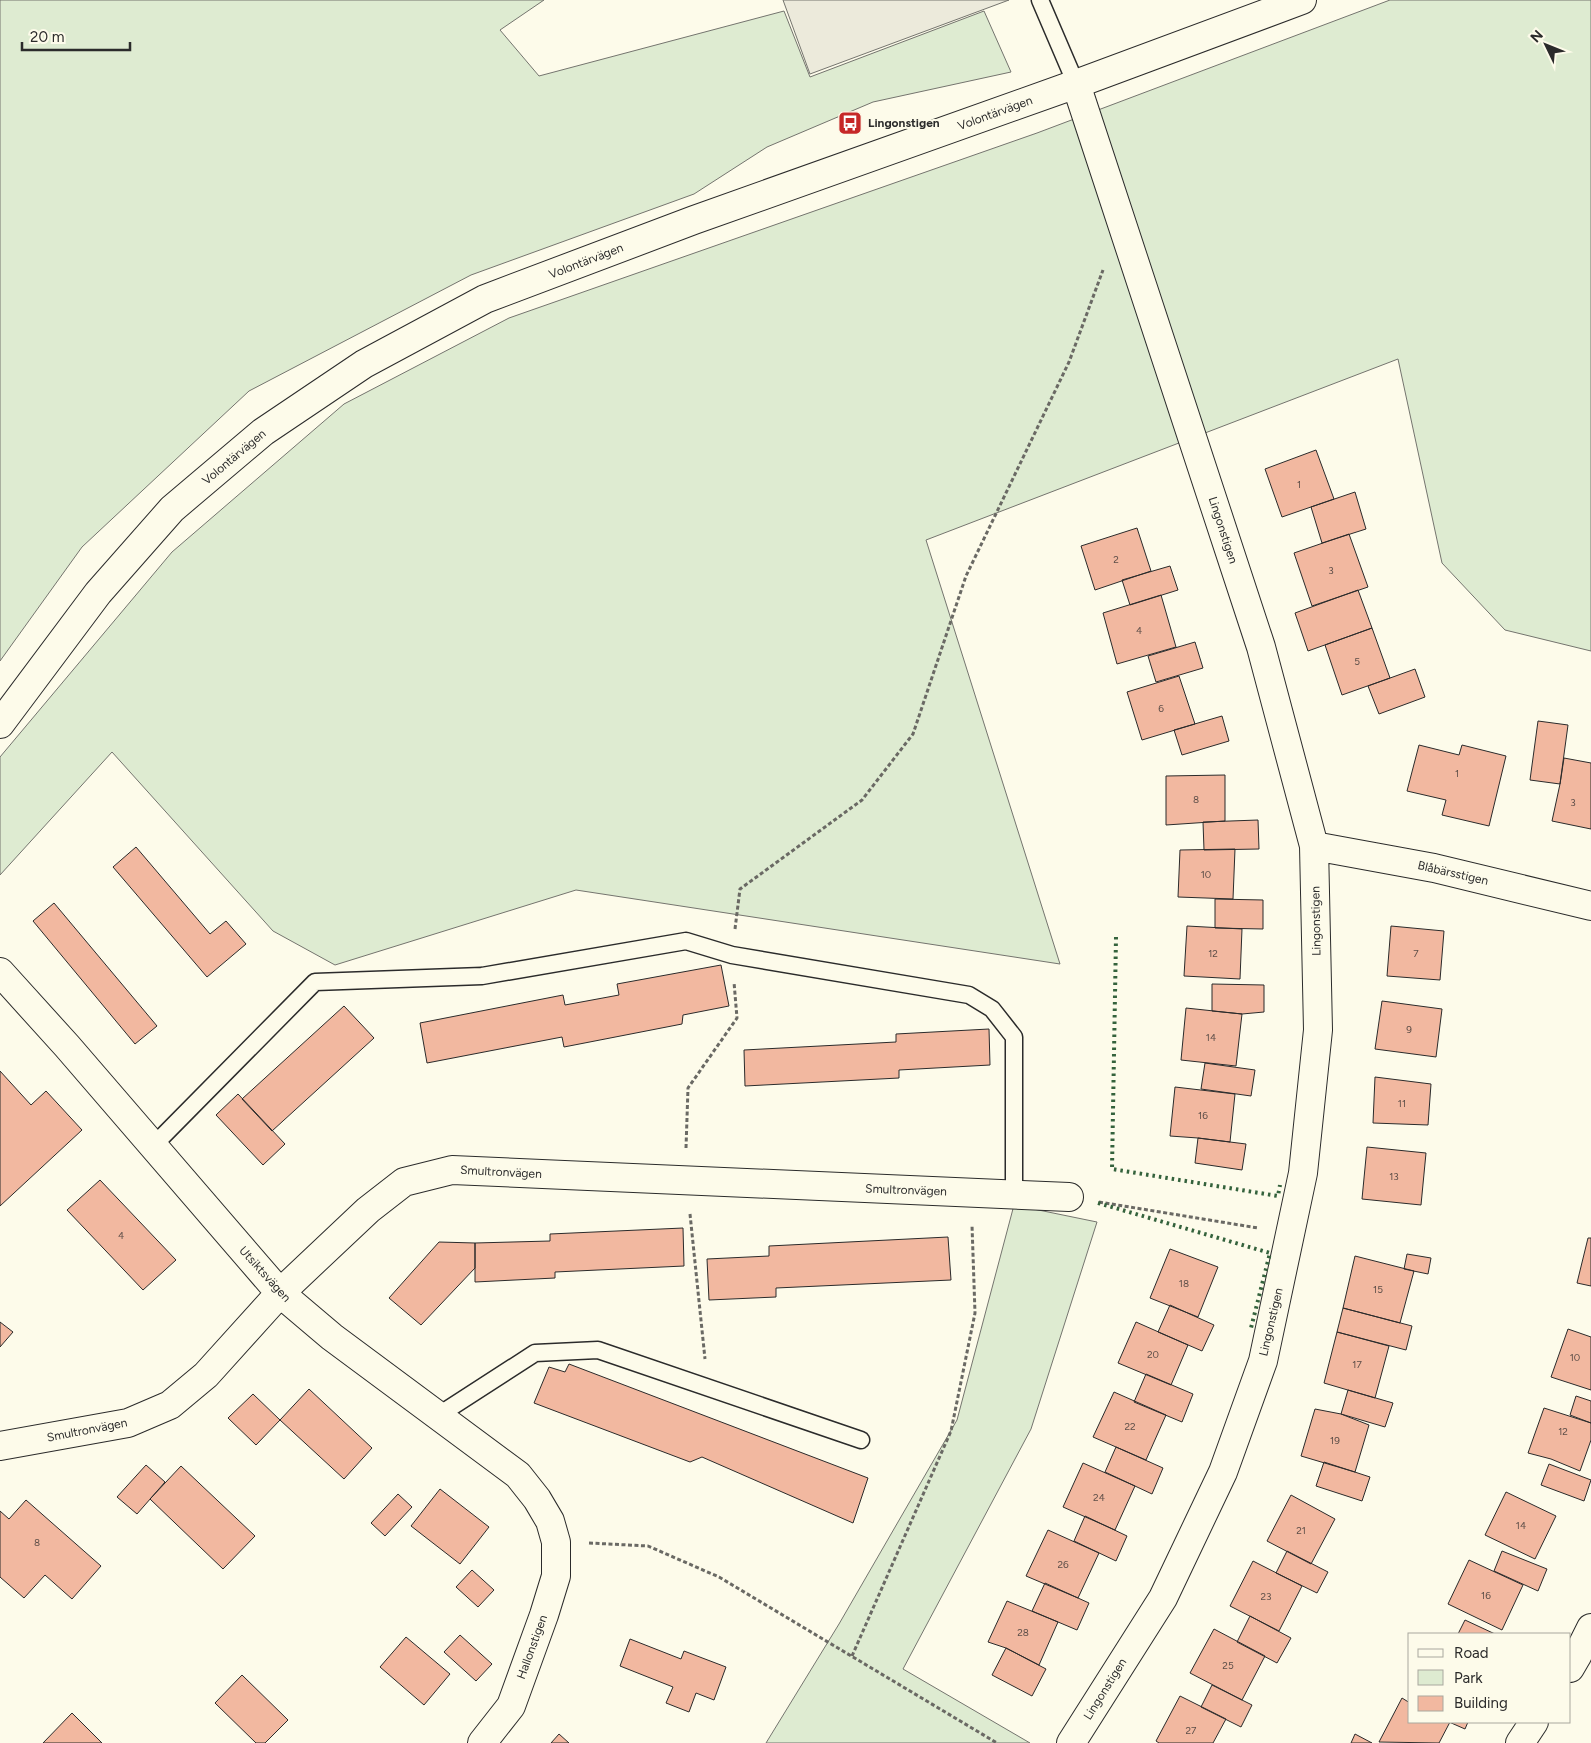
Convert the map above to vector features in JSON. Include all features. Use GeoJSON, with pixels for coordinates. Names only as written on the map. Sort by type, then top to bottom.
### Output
{"type":"FeatureCollection","features":[{"type":"Feature","properties":{"kind":"street","name":"Volontärvägen"},"geometry":{"type":"LineString","coordinates":[[0,724],[98,593],[172,509],[263,432],[364,364],[485,300],[694,220],[1076,84],[1302,0]]}},
{"type":"Feature","properties":{"kind":"street","name":"Lingonstigen"},"geometry":{"type":"LineString","coordinates":[[1071,1743],[1162,1598],[1223,1472],[1263,1361],[1303,1173],[1318,1030],[1314,846],[1261,647],[1076,84]]}},
{"type":"Feature","properties":{"kind":"street","name":"Blåbärsstigen"},"geometry":{"type":"LineString","coordinates":[[1314,846],[1434,868],[1591,906]]}},
{"type":"Feature","properties":{"kind":"street","name":"Utsiktsvägen"},"geometry":{"type":"LineString","coordinates":[[0,972],[67,1046],[280,1293],[332,1337],[518,1475],[537,1499],[550,1521],[556,1542]]}},
{"type":"Feature","properties":{"kind":"street","name":"Smultronvägen"},"geometry":{"type":"LineString","coordinates":[[0,1446],[128,1423],[170,1405],[206,1374],[280,1293],[368,1210],[404,1182],[452,1170],[1069,1197]]}},
{"type":"Feature","properties":{"kind":"street","name":"Hallonstigen"},"geometry":{"type":"LineString","coordinates":[[482,1743],[511,1706],[556,1576],[556,1542]]}},
{"type":"Feature","properties":{"kind":"street"},"geometry":{"type":"LineString","coordinates":[[1571,1666],[1591,1628]]}},
{"type":"Feature","properties":{"kind":"street"},"geometry":{"type":"LineString","coordinates":[[1520,1743],[1533,1723]]}},
{"type":"Feature","properties":{"kind":"lane"},"geometry":{"type":"LineString","coordinates":[[1040,0],[1076,84]]}},
{"type":"Feature","properties":{"kind":"lane"},"geometry":{"type":"LineString","coordinates":[[153,1146],[315,982],[482,976],[686,941],[732,955],[969,995],[992,1008],[1014,1037],[1014,1195]]}},
{"type":"Feature","properties":{"kind":"lane"},"geometry":{"type":"LineString","coordinates":[[439,1415],[534,1353],[598,1350],[861,1440]]}},
{"type":"Feature","properties":{"kind":"path"},"geometry":{"type":"LineString","coordinates":[[708,1387],[687,1180],[688,1088],[737,1018],[732,955],[740,889],[862,800],[914,734],[966,576],[1069,362],[1121,221]]}},
{"type":"Feature","properties":{"kind":"path"},"geometry":{"type":"LineString","coordinates":[[852,1656],[951,1431],[976,1313],[971,1193]]}},
{"type":"Feature","properties":{"kind":"path"},"geometry":{"type":"LineString","coordinates":[[1069,1197],[1291,1234]]}},
{"type":"Feature","properties":{"kind":"path"},"geometry":{"type":"LineString","coordinates":[[556,1542],[648,1546],[719,1577],[997,1743]]}},
{"type":"Feature","properties":{"kind":"green space"},"geometry":{"type":"Polygon","coordinates":[[[0,0],[544,0],[500,30],[539,76],[784,11],[810,77],[984,11],[1011,72],[873,102],[767,147],[694,194],[471,275],[249,391],[82,547],[0,661],[0,0]]]}},
{"type":"Feature","properties":{"kind":"green space"},"geometry":{"type":"Polygon","coordinates":[[[1390,0],[1591,0],[1591,651],[1505,630],[1442,563],[1398,359],[926,540],[1060,964],[576,890],[335,965],[273,931],[112,752],[0,875],[0,757],[172,552],[344,404],[509,318],[1037,133],[1390,0]]]}},
{"type":"Feature","properties":{"kind":"green space"},"geometry":{"type":"Polygon","coordinates":[[[1014,1205],[1097,1222],[1031,1429],[903,1669],[1030,1743],[766,1743],[839,1624],[957,1420],[1014,1205]]]}},
{"type":"Feature","properties":{"kind":"shaded area"},"geometry":{"type":"Polygon","coordinates":[[[783,0],[1009,0],[810,74],[783,0]]]}},
{"type":"Feature","properties":{"kind":"building"},"geometry":{"type":"Polygon","coordinates":[[[1316,450],[1334,499],[1282,517],[1265,469],[1316,450]]]}},
{"type":"Feature","properties":{"kind":"building"},"geometry":{"type":"Polygon","coordinates":[[[1355,492],[1366,529],[1322,543],[1311,507],[1355,492]]]}},
{"type":"Feature","properties":{"kind":"building"},"geometry":{"type":"Polygon","coordinates":[[[1137,528],[1151,571],[1095,590],[1081,546],[1137,528]]]}},
{"type":"Feature","properties":{"kind":"building"},"geometry":{"type":"Polygon","coordinates":[[[1349,534],[1368,587],[1312,606],[1294,553],[1349,534]]]}},
{"type":"Feature","properties":{"kind":"building"},"geometry":{"type":"Polygon","coordinates":[[[1170,566],[1178,590],[1130,605],[1122,580],[1170,566]]]}},
{"type":"Feature","properties":{"kind":"building"},"geometry":{"type":"Polygon","coordinates":[[[1358,590],[1372,628],[1308,651],[1295,613],[1358,590]]]}},
{"type":"Feature","properties":{"kind":"building"},"geometry":{"type":"Polygon","coordinates":[[[1161,595],[1176,647],[1117,664],[1103,613],[1161,595]]]}},
{"type":"Feature","properties":{"kind":"building"},"geometry":{"type":"Polygon","coordinates":[[[1372,628],[1390,678],[1342,695],[1325,645],[1372,628]]]}},
{"type":"Feature","properties":{"kind":"building"},"geometry":{"type":"Polygon","coordinates":[[[1195,642],[1203,668],[1156,682],[1148,656],[1195,642]]]}},
{"type":"Feature","properties":{"kind":"building"},"geometry":{"type":"Polygon","coordinates":[[[1415,669],[1425,697],[1379,714],[1368,686],[1415,669]]]}},
{"type":"Feature","properties":{"kind":"building"},"geometry":{"type":"Polygon","coordinates":[[[1179,676],[1195,724],[1142,740],[1127,692],[1179,676]]]}},
{"type":"Feature","properties":{"kind":"building"},"geometry":{"type":"Polygon","coordinates":[[[1222,716],[1229,741],[1182,755],[1174,730],[1222,716]]]}},
{"type":"Feature","properties":{"kind":"building"},"geometry":{"type":"Polygon","coordinates":[[[1538,721],[1568,725],[1560,784],[1530,780],[1538,721]]]}},
{"type":"Feature","properties":{"kind":"building"},"geometry":{"type":"Polygon","coordinates":[[[1419,745],[1459,755],[1462,745],[1506,756],[1489,826],[1442,815],[1446,800],[1407,791],[1419,745]]]}},
{"type":"Feature","properties":{"kind":"building"},"geometry":{"type":"Polygon","coordinates":[[[1564,758],[1591,763],[1591,829],[1552,821],[1564,758]]]}},
{"type":"Feature","properties":{"kind":"building"},"geometry":{"type":"Polygon","coordinates":[[[1225,775],[1225,821],[1166,825],[1166,776],[1225,775]]]}},
{"type":"Feature","properties":{"kind":"building"},"geometry":{"type":"Polygon","coordinates":[[[1258,820],[1259,849],[1204,850],[1203,822],[1258,820]]]}},
{"type":"Feature","properties":{"kind":"building"},"geometry":{"type":"Polygon","coordinates":[[[136,847],[210,934],[226,921],[246,944],[207,977],[113,867],[136,847]]]}},
{"type":"Feature","properties":{"kind":"building"},"geometry":{"type":"Polygon","coordinates":[[[1235,849],[1233,899],[1178,897],[1180,850],[1235,849]]]}},
{"type":"Feature","properties":{"kind":"building"},"geometry":{"type":"Polygon","coordinates":[[[1215,899],[1263,900],[1263,929],[1215,928],[1215,899]]]}},
{"type":"Feature","properties":{"kind":"building"},"geometry":{"type":"Polygon","coordinates":[[[54,903],[157,1026],[135,1044],[33,921],[54,903]]]}},
{"type":"Feature","properties":{"kind":"building"},"geometry":{"type":"Polygon","coordinates":[[[1187,926],[1242,929],[1240,979],[1184,976],[1187,926]]]}},
{"type":"Feature","properties":{"kind":"building"},"geometry":{"type":"Polygon","coordinates":[[[1391,926],[1444,931],[1440,980],[1387,976],[1391,926]]]}},
{"type":"Feature","properties":{"kind":"building"},"geometry":{"type":"Polygon","coordinates":[[[721,965],[729,1006],[683,1015],[682,1024],[564,1047],[562,1037],[427,1063],[420,1023],[563,995],[565,1005],[619,995],[617,984],[721,965]]]}},
{"type":"Feature","properties":{"kind":"building"},"geometry":{"type":"Polygon","coordinates":[[[1212,984],[1264,985],[1264,1012],[1242,1014],[1212,1011],[1212,984]]]}},
{"type":"Feature","properties":{"kind":"building"},"geometry":{"type":"Polygon","coordinates":[[[1382,1001],[1442,1009],[1436,1057],[1375,1049],[1382,1001]]]}},
{"type":"Feature","properties":{"kind":"building"},"geometry":{"type":"Polygon","coordinates":[[[344,1006],[374,1038],[272,1131],[242,1099],[344,1006]]]}},
{"type":"Feature","properties":{"kind":"building"},"geometry":{"type":"Polygon","coordinates":[[[1186,1008],[1242,1014],[1236,1066],[1181,1060],[1186,1008]]]}},
{"type":"Feature","properties":{"kind":"building"},"geometry":{"type":"Polygon","coordinates":[[[989,1029],[990,1065],[899,1070],[899,1078],[745,1086],[744,1050],[896,1042],[896,1034],[989,1029]]]}},
{"type":"Feature","properties":{"kind":"building"},"geometry":{"type":"Polygon","coordinates":[[[1205,1063],[1255,1070],[1251,1096],[1201,1089],[1205,1063]]]}},
{"type":"Feature","properties":{"kind":"building"},"geometry":{"type":"Polygon","coordinates":[[[0,1071],[31,1105],[46,1091],[82,1130],[0,1206],[0,1071]]]}},
{"type":"Feature","properties":{"kind":"building"},"geometry":{"type":"Polygon","coordinates":[[[1375,1077],[1431,1084],[1428,1125],[1373,1123],[1375,1077]]]}},
{"type":"Feature","properties":{"kind":"building"},"geometry":{"type":"Polygon","coordinates":[[[1175,1087],[1235,1094],[1230,1142],[1170,1136],[1175,1087]]]}},
{"type":"Feature","properties":{"kind":"building"},"geometry":{"type":"Polygon","coordinates":[[[238,1094],[285,1144],[263,1165],[216,1115],[238,1094]]]}},
{"type":"Feature","properties":{"kind":"building"},"geometry":{"type":"Polygon","coordinates":[[[1198,1138],[1246,1144],[1242,1170],[1195,1163],[1198,1138]]]}},
{"type":"Feature","properties":{"kind":"building"},"geometry":{"type":"Polygon","coordinates":[[[1367,1147],[1426,1153],[1421,1205],[1362,1199],[1367,1147]]]}},
{"type":"Feature","properties":{"kind":"building"},"geometry":{"type":"Polygon","coordinates":[[[100,1180],[176,1260],[143,1290],[67,1210],[100,1180]]]}},
{"type":"Feature","properties":{"kind":"building"},"geometry":{"type":"Polygon","coordinates":[[[683,1228],[684,1266],[555,1272],[555,1278],[475,1282],[475,1243],[550,1241],[550,1234],[683,1228]]]}},
{"type":"Feature","properties":{"kind":"building"},"geometry":{"type":"Polygon","coordinates":[[[948,1237],[951,1280],[776,1288],[776,1297],[709,1300],[707,1259],[769,1256],[769,1246],[948,1237]]]}},
{"type":"Feature","properties":{"kind":"building"},"geometry":{"type":"Polygon","coordinates":[[[1588,1238],[1591,1238],[1591,1286],[1577,1283],[1588,1238]]]}},
{"type":"Feature","properties":{"kind":"building"},"geometry":{"type":"Polygon","coordinates":[[[439,1242],[475,1243],[475,1268],[421,1325],[389,1298],[439,1242]]]}},
{"type":"Feature","properties":{"kind":"building"},"geometry":{"type":"Polygon","coordinates":[[[1170,1249],[1218,1267],[1198,1317],[1150,1298],[1170,1249]]]}},
{"type":"Feature","properties":{"kind":"building"},"geometry":{"type":"Polygon","coordinates":[[[1407,1254],[1431,1258],[1428,1274],[1404,1269],[1407,1254]]]}},
{"type":"Feature","properties":{"kind":"building"},"geometry":{"type":"Polygon","coordinates":[[[1355,1256],[1414,1271],[1400,1323],[1343,1308],[1355,1256]]]}},
{"type":"Feature","properties":{"kind":"building"},"geometry":{"type":"Polygon","coordinates":[[[1170,1305],[1214,1325],[1202,1351],[1158,1332],[1170,1305]]]}},
{"type":"Feature","properties":{"kind":"building"},"geometry":{"type":"Polygon","coordinates":[[[1343,1308],[1412,1326],[1406,1350],[1337,1332],[1343,1308]]]}},
{"type":"Feature","properties":{"kind":"building"},"geometry":{"type":"Polygon","coordinates":[[[0,1322],[13,1332],[0,1347],[0,1322]]]}},
{"type":"Feature","properties":{"kind":"building"},"geometry":{"type":"Polygon","coordinates":[[[1136,1322],[1188,1345],[1171,1385],[1118,1363],[1136,1322]]]}},
{"type":"Feature","properties":{"kind":"building"},"geometry":{"type":"Polygon","coordinates":[[[1568,1329],[1591,1337],[1591,1390],[1551,1377],[1568,1329]]]}},
{"type":"Feature","properties":{"kind":"building"},"geometry":{"type":"Polygon","coordinates":[[[1337,1332],[1389,1346],[1375,1398],[1324,1383],[1337,1332]]]}},
{"type":"Feature","properties":{"kind":"building"},"geometry":{"type":"Polygon","coordinates":[[[569,1364],[868,1478],[853,1523],[702,1457],[690,1462],[534,1403],[549,1367],[565,1372],[569,1364]]]}},
{"type":"Feature","properties":{"kind":"building"},"geometry":{"type":"Polygon","coordinates":[[[1146,1374],[1193,1394],[1182,1422],[1134,1402],[1146,1374]]]}},
{"type":"Feature","properties":{"kind":"building"},"geometry":{"type":"Polygon","coordinates":[[[309,1389],[372,1448],[344,1479],[280,1420],[309,1389]]]}},
{"type":"Feature","properties":{"kind":"building"},"geometry":{"type":"Polygon","coordinates":[[[1348,1390],[1393,1403],[1385,1427],[1341,1414],[1348,1390]]]}},
{"type":"Feature","properties":{"kind":"building"},"geometry":{"type":"Polygon","coordinates":[[[1114,1392],[1166,1415],[1146,1460],[1093,1437],[1114,1392]]]}},
{"type":"Feature","properties":{"kind":"building"},"geometry":{"type":"Polygon","coordinates":[[[253,1394],[280,1420],[256,1445],[228,1418],[253,1394]]]}},
{"type":"Feature","properties":{"kind":"building"},"geometry":{"type":"Polygon","coordinates":[[[1576,1396],[1591,1401],[1591,1423],[1570,1415],[1576,1396]]]}},
{"type":"Feature","properties":{"kind":"building"},"geometry":{"type":"Polygon","coordinates":[[[1544,1408],[1591,1423],[1591,1440],[1580,1471],[1551,1459],[1528,1453],[1544,1408]]]}},
{"type":"Feature","properties":{"kind":"building"},"geometry":{"type":"Polygon","coordinates":[[[1315,1409],[1341,1414],[1369,1425],[1355,1472],[1301,1456],[1315,1409]]]}},
{"type":"Feature","properties":{"kind":"building"},"geometry":{"type":"Polygon","coordinates":[[[1116,1447],[1163,1468],[1152,1494],[1105,1472],[1116,1447]]]}},
{"type":"Feature","properties":{"kind":"building"},"geometry":{"type":"Polygon","coordinates":[[[1324,1462],[1370,1477],[1362,1501],[1316,1486],[1324,1462]]]}},
{"type":"Feature","properties":{"kind":"building"},"geometry":{"type":"Polygon","coordinates":[[[1083,1463],[1135,1486],[1115,1530],[1063,1507],[1083,1463]]]}},
{"type":"Feature","properties":{"kind":"building"},"geometry":{"type":"Polygon","coordinates":[[[1549,1464],[1591,1480],[1584,1501],[1541,1485],[1549,1464]]]}},
{"type":"Feature","properties":{"kind":"building"},"geometry":{"type":"Polygon","coordinates":[[[146,1465],[165,1482],[137,1514],[117,1497],[146,1465]]]}},
{"type":"Feature","properties":{"kind":"building"},"geometry":{"type":"Polygon","coordinates":[[[181,1466],[255,1536],[223,1569],[150,1499],[181,1466]]]}},
{"type":"Feature","properties":{"kind":"building"},"geometry":{"type":"Polygon","coordinates":[[[440,1489],[489,1527],[460,1564],[411,1526],[440,1489]]]}},
{"type":"Feature","properties":{"kind":"building"},"geometry":{"type":"Polygon","coordinates":[[[1506,1492],[1556,1516],[1535,1559],[1485,1535],[1506,1492]]]}},
{"type":"Feature","properties":{"kind":"building"},"geometry":{"type":"Polygon","coordinates":[[[398,1494],[412,1507],[385,1536],[371,1523],[398,1494]]]}},
{"type":"Feature","properties":{"kind":"building"},"geometry":{"type":"Polygon","coordinates":[[[1291,1495],[1335,1519],[1311,1564],[1267,1541],[1291,1495]]]}},
{"type":"Feature","properties":{"kind":"building"},"geometry":{"type":"Polygon","coordinates":[[[26,1500],[101,1566],[72,1599],[45,1575],[24,1598],[0,1577],[0,1511],[9,1519],[26,1500]]]}},
{"type":"Feature","properties":{"kind":"building"},"geometry":{"type":"Polygon","coordinates":[[[1085,1516],[1127,1536],[1116,1561],[1074,1541],[1085,1516]]]}},
{"type":"Feature","properties":{"kind":"building"},"geometry":{"type":"Polygon","coordinates":[[[1048,1530],[1099,1553],[1078,1598],[1026,1576],[1048,1530]]]}},
{"type":"Feature","properties":{"kind":"building"},"geometry":{"type":"Polygon","coordinates":[[[1287,1551],[1328,1572],[1317,1593],[1276,1573],[1287,1551]]]}},
{"type":"Feature","properties":{"kind":"building"},"geometry":{"type":"Polygon","coordinates":[[[1502,1551],[1547,1569],[1538,1591],[1494,1571],[1502,1551]]]}},
{"type":"Feature","properties":{"kind":"building"},"geometry":{"type":"Polygon","coordinates":[[[1469,1560],[1523,1585],[1502,1630],[1448,1604],[1469,1560]]]}},
{"type":"Feature","properties":{"kind":"building"},"geometry":{"type":"Polygon","coordinates":[[[1253,1561],[1302,1586],[1279,1631],[1230,1606],[1253,1561]]]}},
{"type":"Feature","properties":{"kind":"building"},"geometry":{"type":"Polygon","coordinates":[[[472,1570],[494,1590],[478,1607],[456,1587],[472,1570]]]}},
{"type":"Feature","properties":{"kind":"building"},"geometry":{"type":"Polygon","coordinates":[[[1045,1583],[1089,1603],[1077,1630],[1032,1611],[1045,1583]]]}},
{"type":"Feature","properties":{"kind":"building"},"geometry":{"type":"Polygon","coordinates":[[[1007,1601],[1058,1622],[1039,1665],[1006,1648],[988,1642],[1007,1601]]]}},
{"type":"Feature","properties":{"kind":"building"},"geometry":{"type":"Polygon","coordinates":[[[1250,1616],[1291,1638],[1277,1663],[1237,1642],[1250,1616]]]}},
{"type":"Feature","properties":{"kind":"building"},"geometry":{"type":"Polygon","coordinates":[[[1465,1620],[1493,1633],[1458,1633],[1465,1620]]]}},
{"type":"Feature","properties":{"kind":"building"},"geometry":{"type":"Polygon","coordinates":[[[1214,1629],[1265,1656],[1242,1700],[1190,1673],[1214,1629]]]}},
{"type":"Feature","properties":{"kind":"building"},"geometry":{"type":"Polygon","coordinates":[[[460,1635],[492,1664],[476,1681],[444,1652],[460,1635]]]}},
{"type":"Feature","properties":{"kind":"building"},"geometry":{"type":"Polygon","coordinates":[[[406,1637],[450,1674],[424,1705],[380,1667],[406,1637]]]}},
{"type":"Feature","properties":{"kind":"building"},"geometry":{"type":"Polygon","coordinates":[[[630,1639],[681,1659],[684,1651],[726,1667],[714,1700],[696,1693],[689,1712],[666,1703],[673,1687],[620,1666],[630,1639]]]}},
{"type":"Feature","properties":{"kind":"building"},"geometry":{"type":"Polygon","coordinates":[[[1006,1648],[1046,1669],[1032,1696],[992,1675],[1006,1648]]]}},
{"type":"Feature","properties":{"kind":"building"},"geometry":{"type":"Polygon","coordinates":[[[242,1675],[288,1720],[265,1743],[256,1743],[215,1703],[242,1675]]]}},
{"type":"Feature","properties":{"kind":"building"},"geometry":{"type":"Polygon","coordinates":[[[1212,1685],[1252,1705],[1241,1727],[1201,1707],[1212,1685]]]}},
{"type":"Feature","properties":{"kind":"building"},"geometry":{"type":"Polygon","coordinates":[[[1180,1696],[1226,1719],[1213,1743],[1159,1743],[1156,1741],[1180,1696]]]}},
{"type":"Feature","properties":{"kind":"building"},"geometry":{"type":"Polygon","coordinates":[[[1402,1698],[1408,1702],[1408,1723],[1449,1723],[1439,1743],[1379,1742],[1402,1698]]]}},
{"type":"Feature","properties":{"kind":"building"},"geometry":{"type":"Polygon","coordinates":[[[72,1713],[102,1743],[43,1743],[72,1713]]]}},
{"type":"Feature","properties":{"kind":"building"},"geometry":{"type":"Polygon","coordinates":[[[1451,1723],[1468,1723],[1465,1729],[1451,1723]]]}},
{"type":"Feature","properties":{"kind":"building"},"geometry":{"type":"Polygon","coordinates":[[[559,1734],[569,1743],[551,1743],[559,1734]]]}},
{"type":"Feature","properties":{"kind":"building"},"geometry":{"type":"Polygon","coordinates":[[[1355,1734],[1372,1743],[1351,1743],[1355,1734]]]}},
{"type":"Feature","properties":{"kind":"hedge"},"geometry":{"type":"LineString","coordinates":[[1116,937],[1112,1169],[1278,1196],[1280,1185]]}},
{"type":"Feature","properties":{"kind":"hedge"},"geometry":{"type":"LineString","coordinates":[[1098,1203],[1270,1253],[1251,1328]]}},
{"type":"Feature","properties":{"kind":"place","name":"Lingonstigen"},"geometry":{"type":"Point","coordinates":[850,123]}}]}
